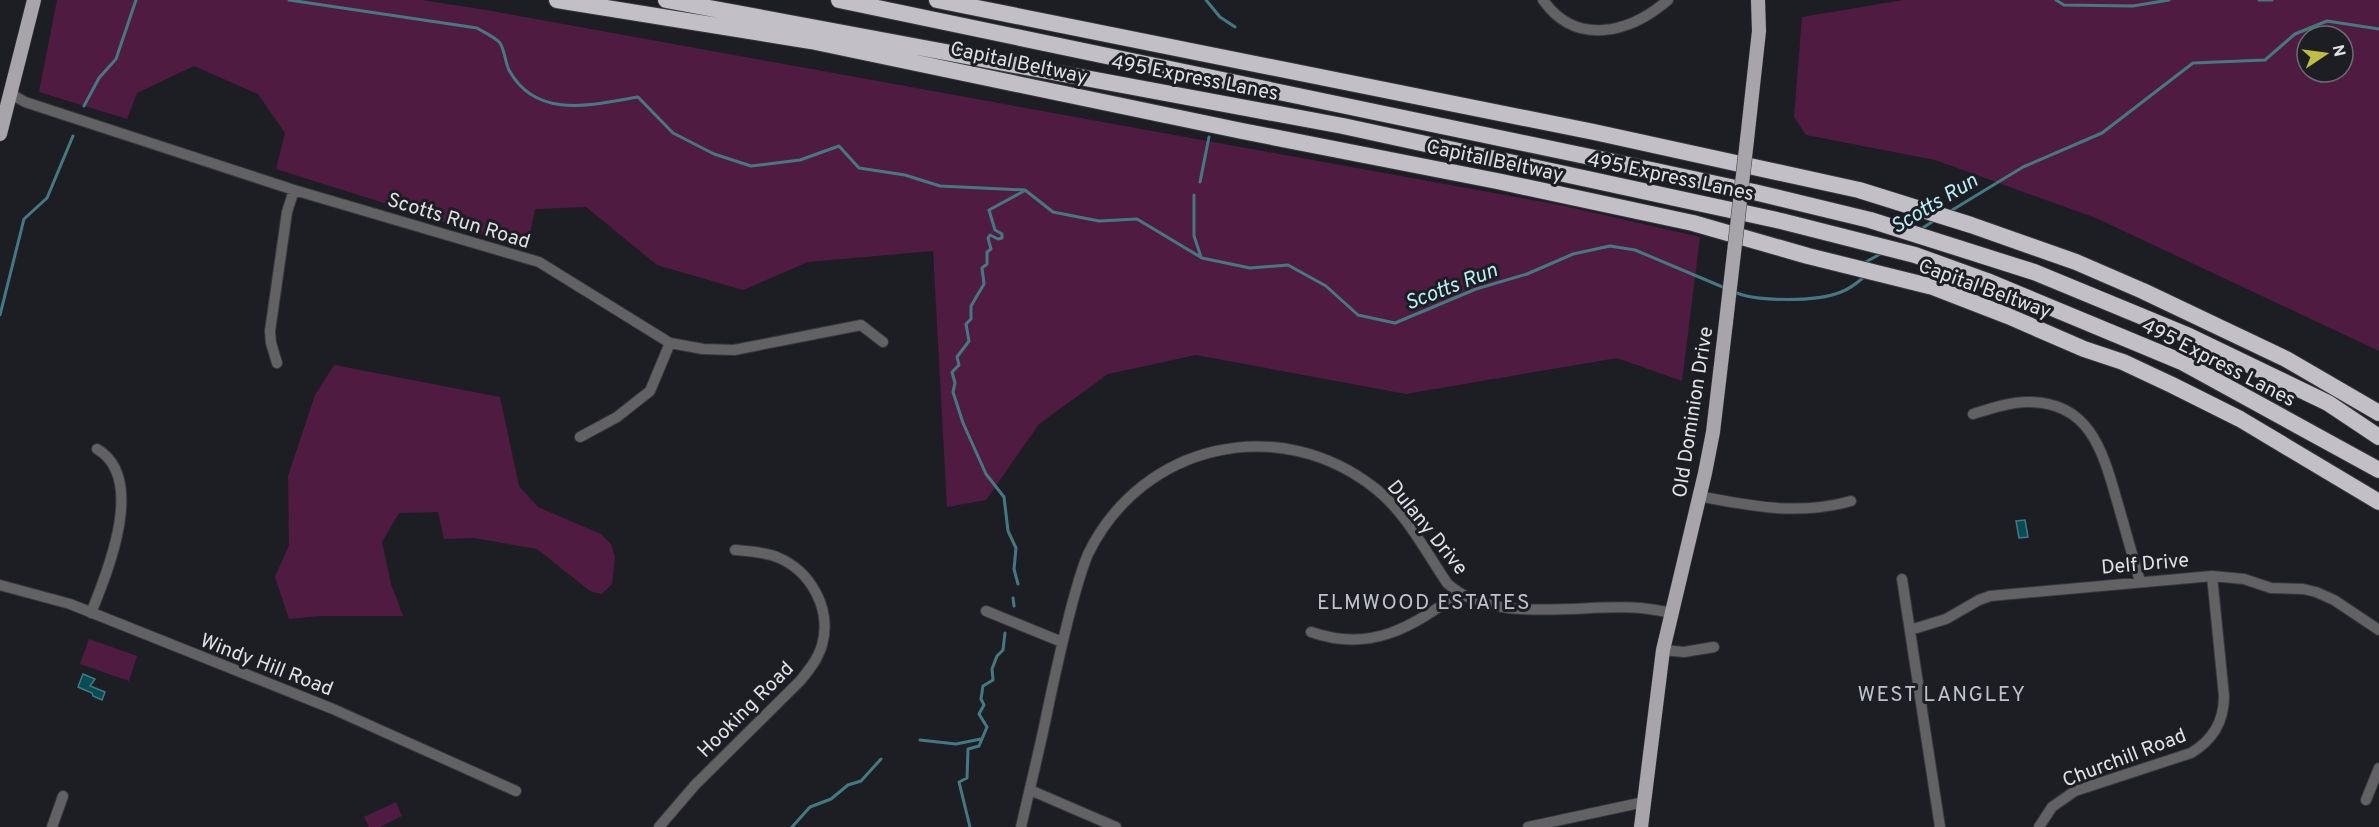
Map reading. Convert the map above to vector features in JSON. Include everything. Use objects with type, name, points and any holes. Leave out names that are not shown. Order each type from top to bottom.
[{"type":"highway","name":"Capital Beltway","points":[[557,0],[810,41],[1242,131],[1497,181],[1693,223],[1943,291],[2084,349],[2123,362],[2240,419],[2379,502]]},
{"type":"highway","name":"495 Express Lanes","points":[[666,0],[1343,126],[1843,236],[1915,255],[1987,280],[2182,362],[2379,470]]},
{"type":"highway","name":"495 Express Lanes","points":[[839,0],[1614,162],[1870,219],[2034,272],[2189,336],[2328,403],[2379,437]]},
{"type":"highway","points":[[937,0],[1594,132],[1859,190],[1901,202],[2076,262],[2143,291],[2286,359],[2379,413]]},
{"type":"main road","points":[[0,135],[34,0]]},
{"type":"main road","name":"Old Dominion Drive","points":[[1641,827],[1663,650],[1713,432],[1759,32],[1758,0]]},
{"type":"street","points":[[1543,0],[1557,17],[1568,24],[1601,30],[1635,21],[1656,10],[1668,0]]},
{"type":"street","name":"Scotts Run Road","points":[[11,94],[25,102],[294,190],[539,262],[670,343],[703,349],[734,350],[861,325],[884,342]]},
{"type":"street","points":[[277,363],[270,331],[287,212],[294,190]]},
{"type":"street","points":[[580,437],[617,417],[650,391],[670,343]]},
{"type":"street","points":[[1973,414],[2011,404],[2041,403],[2067,412],[2089,430],[2104,456],[2140,581]]},
{"type":"street","name":"Dulany Drive","points":[[1021,827],[1062,642],[1083,568],[1101,530],[1126,499],[1158,475],[1206,454],[1231,448],[1258,447],[1301,451],[1324,457],[1342,466],[1376,489],[1389,501],[1447,583],[1459,593],[1485,603],[1517,608],[1640,608],[1673,613]]},
{"type":"street","points":[[91,613],[115,548],[120,502],[120,484],[116,468],[111,460],[97,449]]},
{"type":"street","points":[[1698,496],[1742,504],[1800,510],[1820,509],[1851,501]]},
{"type":"street","name":"Hooking Road","points":[[659,827],[695,785],[800,681],[813,665],[822,645],[824,619],[822,606],[810,583],[799,570],[790,563],[771,555],[735,550]]},
{"type":"street","name":"Delf Drive","points":[[1910,630],[1946,619],[1990,596],[2212,576],[2244,579],[2271,588],[2303,589],[2316,592],[2341,604],[2379,630]]},
{"type":"street","name":"Churchill Road","points":[[2039,827],[2052,807],[2075,791],[2191,753],[2202,746],[2217,729],[2224,708],[2224,696],[2212,576]]},
{"type":"street","points":[[1902,579],[1940,827]]},
{"type":"street","name":"Windy Hill Road","points":[[0,585],[70,604],[335,710],[516,791]]},
{"type":"street","points":[[1311,632],[1337,639],[1352,640],[1390,634],[1424,619],[1459,593]]},
{"type":"street","points":[[986,611],[1062,642]]},
{"type":"street","points":[[1663,650],[1684,652],[1714,647]]},
{"type":"street","points":[[2366,800],[2379,768]]},
{"type":"street","points":[[1030,790],[1116,827]]},
{"type":"street","points":[[52,827],[63,796]]},
{"type":"street","points":[[1528,827],[1644,802]]},
{"type":"shaded area","points":[[57,0],[422,0],[1560,205],[1700,237],[1682,381],[1617,358],[1406,394],[1196,355],[1108,374],[1039,424],[986,500],[947,507],[933,251],[808,262],[743,290],[657,265],[586,207],[535,209],[527,248],[276,169],[285,133],[258,94],[194,66],[137,93],[127,119],[39,92]]},
{"type":"shaded area","points":[[1903,0],[2379,0],[2379,351],[2096,218],[1935,160],[1806,135],[1794,117],[1802,17]]},
{"type":"shaded area","points":[[334,365],[500,397],[519,486],[538,507],[601,534],[611,544],[615,557],[612,584],[602,594],[590,591],[537,549],[474,538],[444,539],[438,512],[399,513],[382,542],[391,584],[403,616],[319,616],[289,619],[275,577],[289,545],[288,476],[315,395]]},
{"type":"shaded area","points":[[89,639],[137,656],[129,681],[80,664]]},
{"type":"shaded area","points":[[396,802],[402,816],[380,827],[369,827],[364,817]]},
{"type":"water","points":[[2025,520],[2028,537],[2019,538],[2016,521]]},
{"type":"water","points":[[83,674],[95,679],[90,686],[105,692],[102,700],[78,687]]},
{"type":"waterway","points":[[84,106],[99,78],[116,59],[136,0]]},
{"type":"waterway","name":"Scotts Run","points":[[289,0],[477,28],[500,43],[509,70],[520,86],[534,96],[550,103],[566,105],[584,105],[638,97],[673,133],[714,154],[751,166],[800,160],[839,146],[859,168],[905,175],[940,186],[1025,190],[1053,212],[1099,221],[1137,219],[1202,258],[1250,268],[1288,265],[1326,286],[1358,315],[1395,323],[1476,289],[1527,274],[1573,254],[1610,246],[1635,250],[1725,288]]},
{"type":"waterway","points":[[1206,0],[1220,17],[1235,27]]},
{"type":"waterway","points":[[2056,0],[2064,5],[2133,6],[2169,0]]},
{"type":"waterway","points":[[2259,0],[2272,0]]},
{"type":"waterway","name":"Scotts Run","points":[[1949,212],[2023,167],[2102,133],[2193,63],[2265,60],[2295,34],[2327,21],[2379,29]]},
{"type":"waterway","points":[[0,315],[24,219],[47,198],[73,136]]},
{"type":"waterway","points":[[1200,182],[1209,137]]},
{"type":"waterway","points":[[1018,584],[1014,569],[1016,548],[1008,531],[1004,497],[986,474],[963,423],[953,392],[955,383],[952,372],[959,365],[957,357],[969,341],[966,324],[971,319],[971,306],[984,284],[982,268],[987,264],[987,252],[991,249],[988,238],[990,235],[998,239],[1002,238],[1002,234],[995,230],[989,210],[1024,191]]},
{"type":"waterway","points":[[1194,195],[1194,236],[1201,257]]},
{"type":"waterway","name":"Scotts Run","points":[[1921,229],[1935,220]]},
{"type":"waterway","name":"Scotts Run","points":[[1864,263],[1882,253]]},
{"type":"waterway","name":"Scotts Run","points":[[1734,292],[1757,298],[1787,300],[1817,298],[1844,291],[1864,277]]},
{"type":"waterway","points":[[1013,598],[1014,606]]},
{"type":"waterway","points":[[970,827],[959,782],[967,778],[968,749],[979,746],[987,727],[979,714],[984,705],[981,699],[983,686],[993,680],[992,669],[997,656],[1003,650],[1005,633]]},
{"type":"waterway","points":[[920,740],[956,744],[981,739]]},
{"type":"waterway","points":[[792,827],[810,807],[831,799],[848,785],[861,781],[881,759]]},
{"type":"district","name":"ELMWOOD ESTATES","points":[[1424,602]]},
{"type":"district","name":"WEST LANGLEY","points":[[1942,694]]}]
